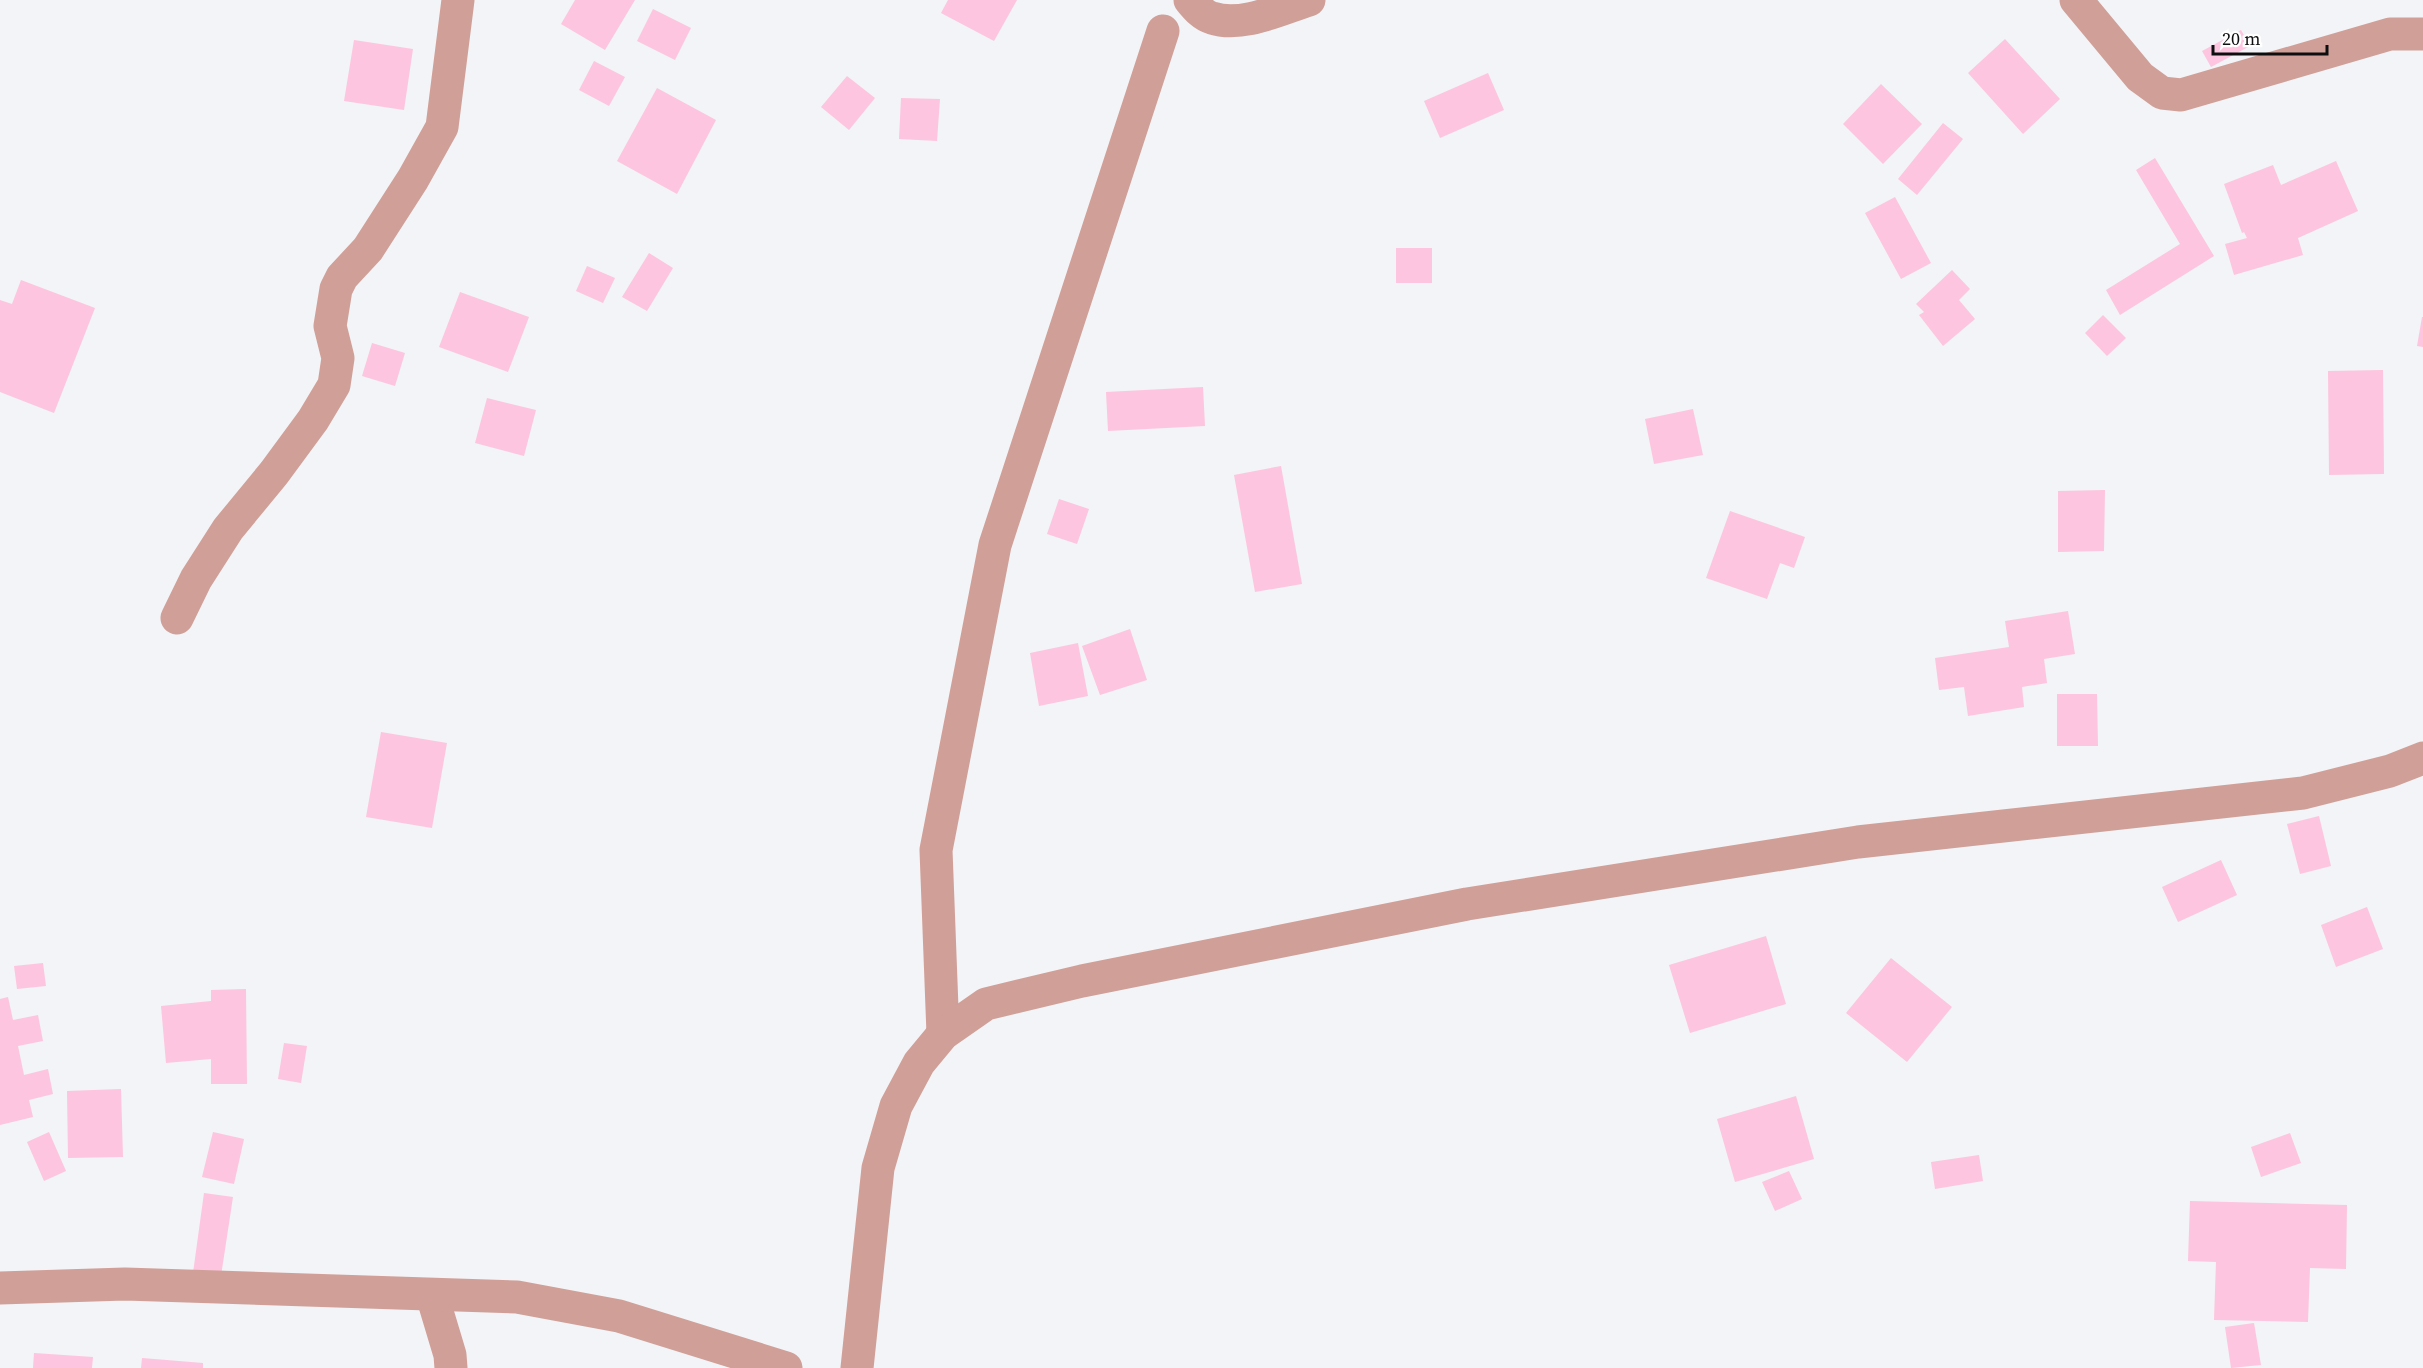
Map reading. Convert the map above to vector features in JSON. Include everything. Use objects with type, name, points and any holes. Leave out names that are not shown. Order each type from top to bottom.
[{"type":"street","points":[[177,618],[196,579],[228,529],[274,473],[313,420],[334,385],[338,358],[330,326],[336,290],[342,277],[368,249],[413,179],[442,127],[458,0]]},
{"type":"street","points":[[1190,0],[1198,10],[1210,18],[1229,21],[1253,17],[1309,0]]},
{"type":"street","points":[[2076,0],[2140,77],[2162,93],[2181,95],[2390,34],[2423,34]]},
{"type":"street","points":[[943,1034],[936,850],[994,545],[1163,31]]},
{"type":"street","points":[[858,1368],[878,1168],[896,1106],[919,1063],[943,1034],[986,1004],[1082,981],[1467,904],[1858,842],[2303,793],[2390,771],[2423,758]]},
{"type":"street","points":[[0,1288],[125,1284],[517,1297],[619,1316],[786,1368]]},
{"type":"street","points":[[432,1295],[450,1354],[451,1368]]},
{"type":"building","points":[[575,0],[635,0],[605,50],[561,24]]},
{"type":"building","points":[[948,0],[1017,0],[994,41],[941,13]]},
{"type":"building","points":[[653,9],[691,28],[675,60],[637,41]]},
{"type":"building","points":[[2241,30],[2250,46],[2211,67],[2202,51]]},
{"type":"building","points":[[2005,39],[2060,99],[2023,134],[1968,73]]},
{"type":"building","points":[[354,40],[413,49],[404,110],[344,101]]},
{"type":"building","points":[[594,61],[625,77],[609,106],[579,90]]},
{"type":"building","points":[[1488,73],[1504,110],[1440,138],[1424,101]]},
{"type":"building","points":[[847,76],[875,98],[849,130],[821,107]]},
{"type":"building","points":[[1881,84],[1922,124],[1883,164],[1843,124]]},
{"type":"building","points":[[657,88],[716,120],[677,194],[617,161]]},
{"type":"building","points":[[901,98],[940,99],[937,141],[899,139]]},
{"type":"building","points":[[1943,123],[1963,139],[1917,195],[1898,179]]},
{"type":"building","points":[[2155,158],[2214,256],[2120,315],[2106,290],[2180,244],[2136,170]]},
{"type":"building","points":[[2336,161],[2358,211],[2298,238],[2303,255],[2234,275],[2225,244],[2247,238],[2244,232],[2242,233],[2224,184],[2273,165],[2281,185]]},
{"type":"building","points":[[1895,197],[1931,263],[1901,279],[1865,213]]},
{"type":"building","points":[[1396,248],[1432,248],[1432,283],[1396,283]]},
{"type":"building","points":[[649,253],[673,268],[647,311],[622,297]]},
{"type":"building","points":[[587,266],[615,278],[603,303],[576,291]]},
{"type":"building","points":[[1952,270],[1970,289],[1959,300],[1975,319],[1943,346],[1919,315],[1924,312],[1916,304]]},
{"type":"building","points":[[21,280],[95,308],[54,413],[0,392],[0,300],[12,304]]},
{"type":"building","points":[[460,292],[529,317],[508,372],[439,347]]},
{"type":"building","points":[[2103,315],[2126,338],[2107,356],[2085,333]]},
{"type":"building","points":[[2423,317],[2423,347],[2417,346]]},
{"type":"building","points":[[372,343],[405,353],[395,386],[362,376]]},
{"type":"building","points":[[2383,370],[2384,474],[2329,475],[2328,371]]},
{"type":"building","points":[[1203,387],[1205,426],[1108,431],[1106,392]]},
{"type":"building","points":[[487,398],[536,410],[524,456],[475,443]]},
{"type":"building","points":[[1693,409],[1703,455],[1654,464],[1645,419]]},
{"type":"building","points":[[1281,466],[1302,584],[1255,592],[1234,475]]},
{"type":"building","points":[[2105,490],[2104,551],[2058,552],[2058,491]]},
{"type":"building","points":[[1059,499],[1089,509],[1077,544],[1047,534]]},
{"type":"building","points":[[1730,511],[1805,537],[1794,568],[1780,563],[1767,599],[1706,578]]},
{"type":"building","points":[[2068,611],[2075,654],[2044,659],[2047,683],[2022,687],[2024,707],[1968,716],[1964,687],[1939,690],[1935,658],[2009,647],[2005,621]]},
{"type":"building","points":[[1130,629],[1147,680],[1100,695],[1082,646]]},
{"type":"building","points":[[1078,643],[1088,696],[1039,706],[1030,653]]},
{"type":"building","points":[[2057,694],[2097,694],[2098,746],[2057,746]]},
{"type":"building","points":[[381,732],[447,743],[432,828],[366,817]]},
{"type":"building","points":[[2319,816],[2331,866],[2300,874],[2287,824]]},
{"type":"building","points":[[2221,860],[2237,895],[2178,922],[2162,887]]},
{"type":"building","points":[[2367,907],[2383,949],[2336,967],[2321,925]]},
{"type":"building","points":[[1766,936],[1786,1004],[1690,1033],[1669,965]]},
{"type":"building","points":[[1891,958],[1952,1007],[1907,1062],[1846,1013]]},
{"type":"building","points":[[43,963],[46,986],[17,989],[14,966]]},
{"type":"building","points":[[246,989],[247,1084],[211,1084],[211,1059],[166,1063],[161,1006],[211,1001],[211,990]]},
{"type":"building","points":[[8,997],[13,1020],[38,1015],[43,1041],[18,1046],[24,1075],[48,1069],[53,1094],[29,1100],[33,1117],[0,1125],[0,999]]},
{"type":"building","points":[[284,1043],[307,1046],[301,1083],[278,1079]]},
{"type":"building","points":[[121,1089],[123,1157],[68,1158],[67,1091]]},
{"type":"building","points":[[1796,1096],[1814,1159],[1735,1182],[1717,1119]]},
{"type":"building","points":[[49,1132],[66,1171],[44,1181],[27,1142]]},
{"type":"building","points":[[213,1132],[244,1139],[234,1184],[202,1177]]},
{"type":"building","points":[[2290,1133],[2301,1163],[2261,1177],[2251,1147]]},
{"type":"building","points":[[1979,1155],[1983,1181],[1935,1189],[1931,1162]]},
{"type":"building","points":[[1789,1171],[1802,1199],[1775,1211],[1762,1182]]},
{"type":"building","points":[[204,1193],[233,1197],[221,1276],[193,1273]]},
{"type":"building","points":[[2190,1201],[2347,1205],[2346,1269],[2310,1268],[2308,1322],[2214,1320],[2216,1262],[2188,1261]]},
{"type":"building","points":[[2254,1323],[2261,1365],[2231,1368],[2225,1327]]},
{"type":"building","points":[[34,1353],[93,1357],[92,1368],[33,1368]]},
{"type":"building","points":[[142,1358],[203,1363],[203,1368],[141,1368]]}]
